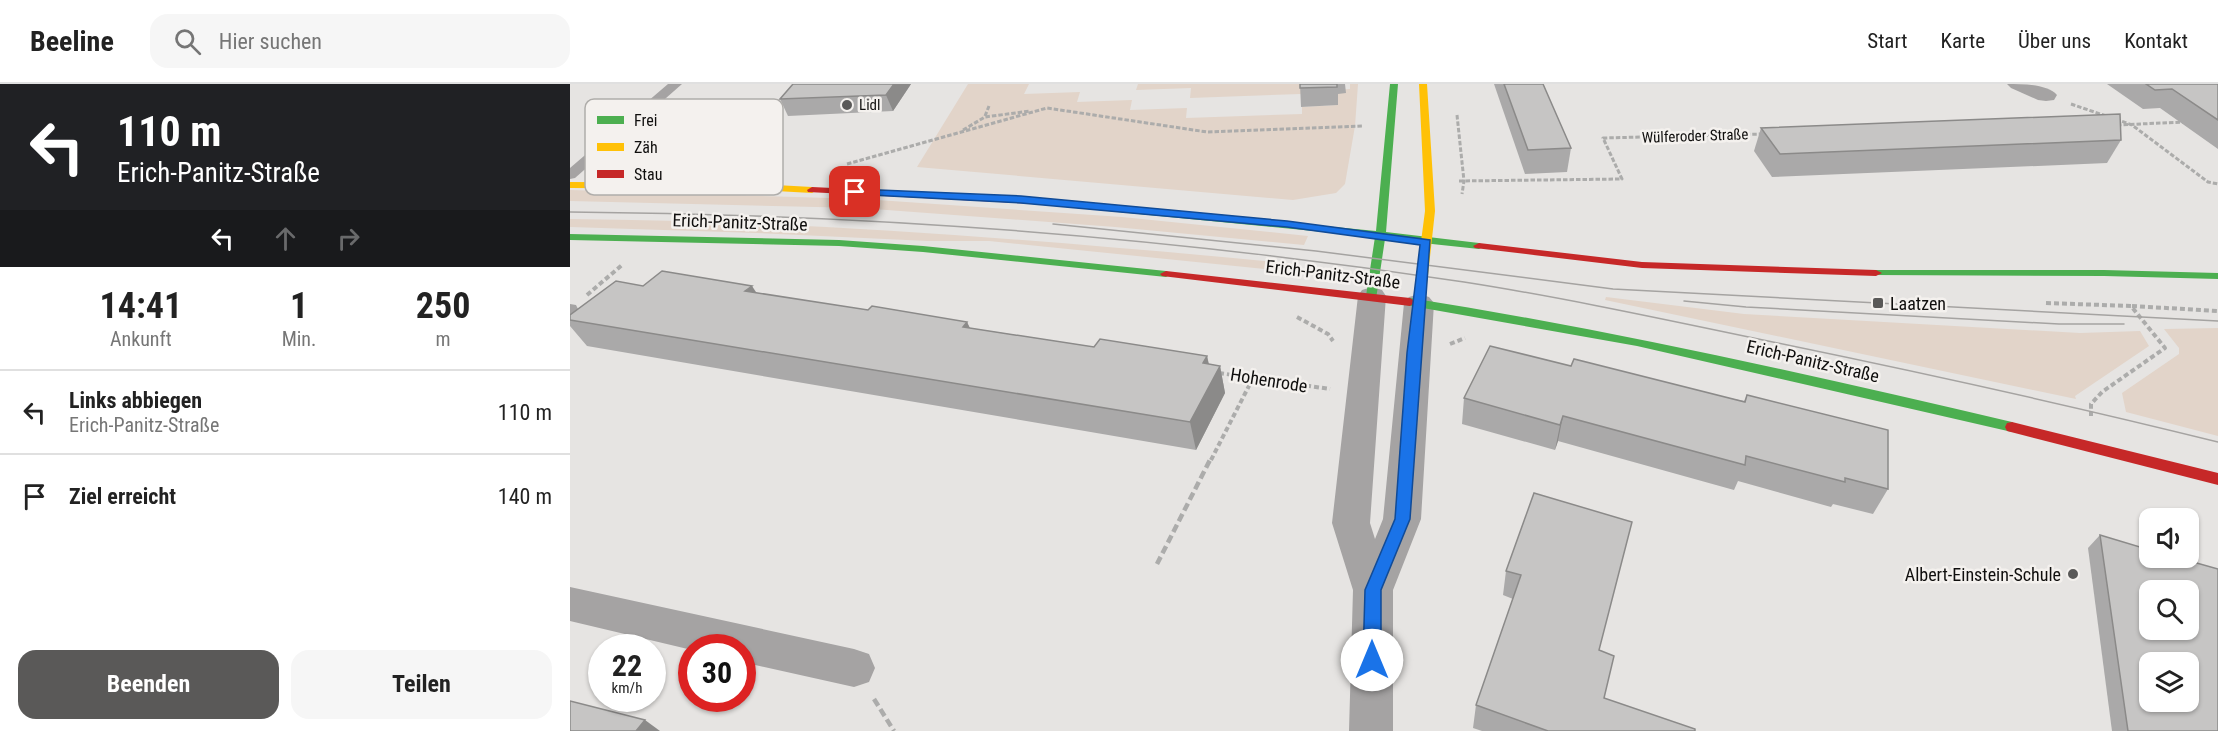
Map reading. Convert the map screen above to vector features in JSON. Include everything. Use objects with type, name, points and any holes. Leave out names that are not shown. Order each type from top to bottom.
[{"type":"main road","points":[[1372,296],[1392,127],[1394,84]]},
{"type":"main road","points":[[1419,303],[1430,211],[1423,84]]},
{"type":"main road","name":"Erich-Panitz-Straße","points":[[570,184],[585,184]]},
{"type":"main road","name":"Erich-Panitz-Straße","points":[[783,188],[1021,200],[1287,224],[1426,242],[1642,265],[1921,275],[2104,273],[2218,276]]},
{"type":"main road","name":"Erich-Panitz-Straße","points":[[570,237],[655,237],[839,243],[923,249],[1372,296],[1493,314],[1738,362],[2097,447],[2218,479]]},
{"type":"street","points":[[2018,84],[2046,95]]},
{"type":"street","points":[[1371,731],[1373,590],[1351,523],[1372,296]]},
{"type":"street","points":[[1373,590],[1402,519],[1419,303]]},
{"type":"street","points":[[570,604],[855,668]]},
{"type":"lane","points":[[658,99],[675,84]]},
{"type":"lane","points":[[570,175],[585,162]]},
{"type":"path","points":[[2046,95],[2132,125],[2208,182],[2218,184]]},
{"type":"path","points":[[985,117],[989,106]]},
{"type":"path","points":[[839,166],[1047,108]]},
{"type":"path","points":[[958,133],[985,117],[1047,108],[1207,132],[1355,126],[1392,127]]},
{"type":"path","points":[[2108,125],[2187,122]]},
{"type":"path","name":"Wülferoder Straße","points":[[1429,182],[1622,179],[1603,138],[1763,134]]},
{"type":"path","points":[[570,310],[655,237]]},
{"type":"path","points":[[2046,303],[2218,311]]},
{"type":"path","points":[[2097,447],[2091,426],[2091,404],[2102,392],[2165,348],[2131,306]]},
{"type":"path","name":"Hohenrode","points":[[1218,372],[1363,394]]},
{"type":"path","points":[[1156,564],[1253,378]]},
{"type":"shaded area","points":[[968,84],[1029,84],[1024,94],[1080,92],[1077,102],[1132,100],[1130,110],[1187,108],[1186,118],[1302,114],[1302,107],[1338,105],[1337,90],[1350,89],[1350,84],[1358,84],[1355,126],[1345,184],[1336,193],[1293,200],[917,167]]},
{"type":"shaded area","points":[[1138,84],[1301,84],[1301,94],[1190,98],[1191,88],[1136,90]]},
{"type":"shaded area","points":[[570,190],[585,190],[585,195],[733,195],[863,199],[1122,217],[1308,236],[1304,245],[1115,227],[860,208],[570,201]]},
{"type":"shaded area","points":[[570,219],[844,228],[1297,264],[1295,272],[989,241],[928,241],[570,227]]},
{"type":"shaded area","points":[[1606,297],[1744,314],[2080,333],[2140,331],[2149,346],[2075,396],[2076,399],[1605,300]]},
{"type":"shaded area","points":[[2218,328],[2218,436],[2126,412],[2122,393],[2179,354],[2179,348],[2164,329]]},
{"type":"building","points":[[793,84],[894,84],[886,95],[780,99]]},
{"type":"building","points":[[1300,84],[1337,84],[1337,87],[1300,88]]},
{"type":"building","points":[[1504,84],[1543,84],[1571,148],[1528,150]]},
{"type":"building","points":[[2146,84],[2218,84],[2218,120],[2172,89],[2155,90]]},
{"type":"building","points":[[2120,114],[2121,140],[1780,154],[1761,128]]},
{"type":"building","points":[[662,271],[752,286],[745,291],[868,310],[872,306],[967,322],[963,327],[1094,347],[1100,339],[1207,356],[1203,363],[1220,366],[1190,422],[570,320],[570,315],[616,281],[643,286]]},
{"type":"building","points":[[1490,346],[1571,366],[1574,359],[1745,402],[1747,395],[1888,430],[1888,489],[1845,478],[1845,482],[1746,456],[1745,465],[1563,416],[1560,425],[1464,398]]},
{"type":"building","points":[[1534,493],[1632,522],[1599,650],[1614,656],[1604,698],[1695,729],[1695,731],[1548,731],[1476,705],[1521,575],[1506,571]]},
{"type":"building","points":[[2100,535],[2139,547],[2139,568],[2199,568],[2199,564],[2218,569],[2218,731],[2128,731]]},
{"type":"building","points":[[570,701],[588,706],[588,712],[613,712],[645,720],[636,731],[570,731]]},
{"type":"tram line","points":[[570,212],[794,217],[906,223],[1130,241],[1353,266],[1502,288],[1654,317],[1994,389],[2218,442]]},
{"type":"tram line","points":[[1053,224],[1316,251],[1613,289],[2218,321]]},
{"type":"tram line","points":[[1684,301],[1746,307],[2059,324],[2124,324]]},
{"type":"traffic: fast","points":[[1372,296],[1384,209],[1394,84]]},
{"type":"traffic: fast","points":[[1036,201],[1287,224],[1479,246]]},
{"type":"traffic: fast","points":[[570,237],[839,243],[923,249],[1166,274]]},
{"type":"traffic: fast","points":[[1876,273],[2104,273],[2218,276]]},
{"type":"traffic: fast","points":[[1410,302],[1637,342],[2012,427]]},
{"type":"traffic: slow","points":[[1419,303],[1430,211],[1423,84]]},
{"type":"traffic: slow","points":[[570,185],[585,185]]},
{"type":"traffic: slow","points":[[783,188],[812,190]]},
{"type":"traffic: jam","points":[[812,190],[1036,201]]},
{"type":"traffic: jam","points":[[1479,246],[1642,265],[1876,273]]},
{"type":"traffic: jam","points":[[1166,274],[1410,302]]},
{"type":"traffic: jam","points":[[2012,427],[2218,479]]},
{"type":"place","name":"Lidl","points":[[847,105]]},
{"type":"place","name":"Laatzen","points":[[1878,303]]},
{"type":"place","name":"Albert-Einstein-Schule","points":[[2073,574]]},
{"type":"route","points":[[855,192],[1021,200],[1287,224],[1426,242],[1414,353],[1402,519],[1373,590],[1372,660]]}]
